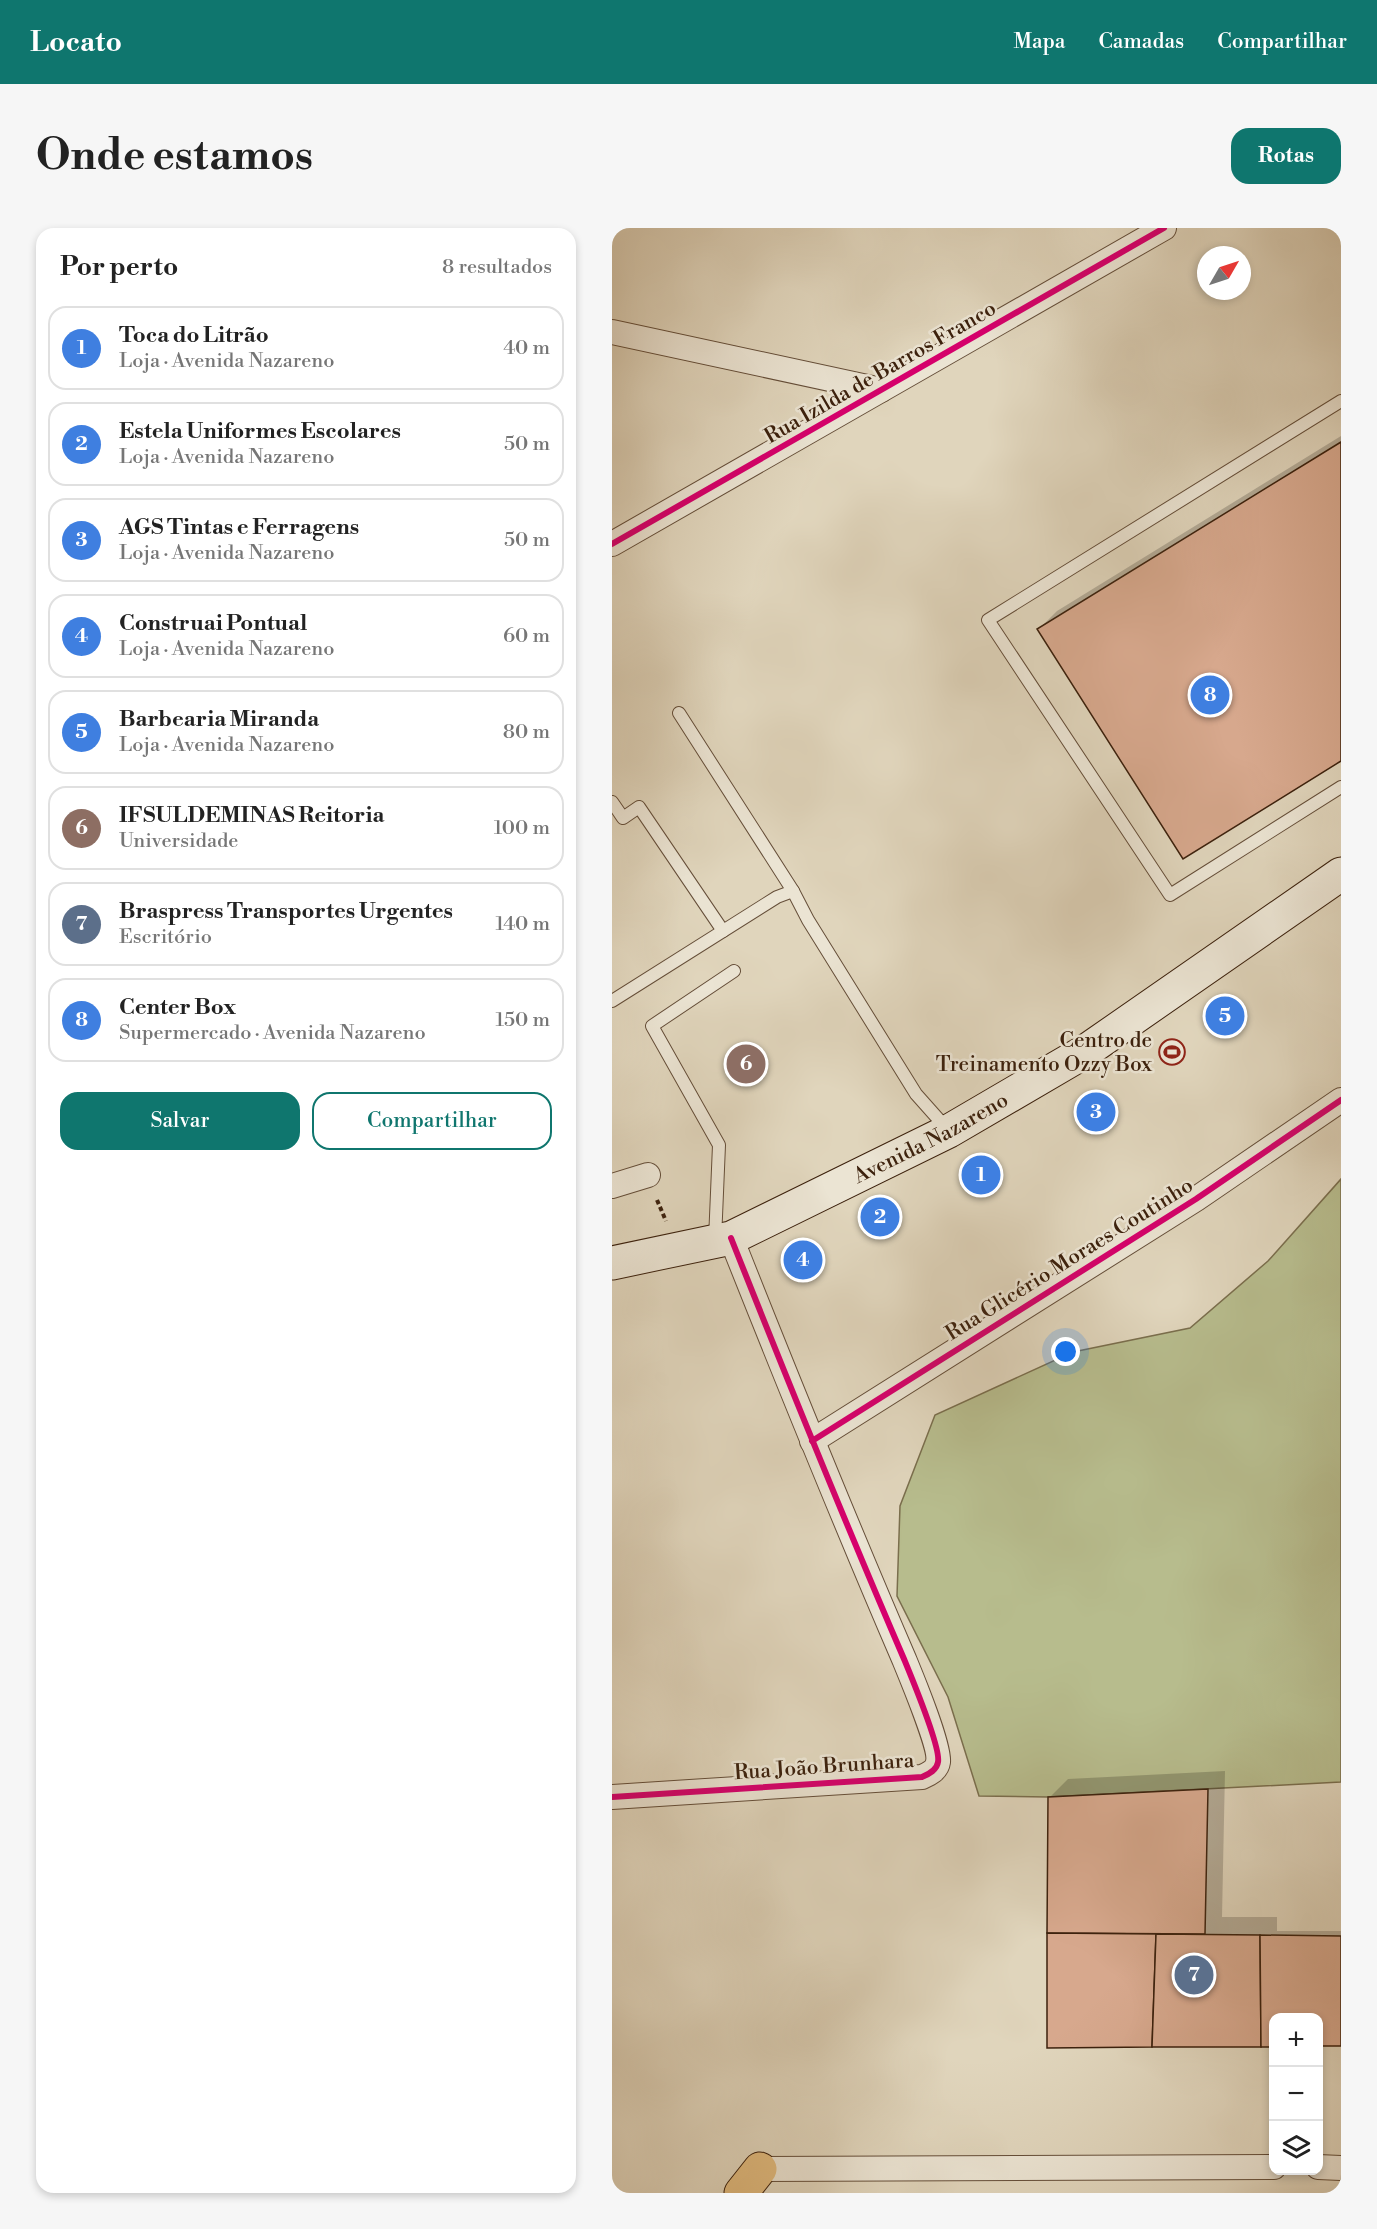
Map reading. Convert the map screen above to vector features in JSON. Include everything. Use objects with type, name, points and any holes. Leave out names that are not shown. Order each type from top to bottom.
[{"type":"main road","name":"Avenida Nazareno","points":[[612,1263],[723,1240],[949,1131],[1086,1051],[1341,874]]},
{"type":"street","name":"Rua Izilda de Barros Franco","points":[[612,544],[1164,228]]},
{"type":"street","points":[[612,332],[881,390]]},
{"type":"street","name":"Rua Glicério Moraes Coutinho","points":[[812,1441],[1196,1199],[1341,1100]]},
{"type":"street","points":[[612,1186],[648,1175]]},
{"type":"street","points":[[723,1240],[812,1441]]},
{"type":"street","name":"Rua João Brunhara","points":[[612,1797],[922,1777],[934,1771],[938,1762],[937,1749],[914,1683],[812,1441]]},
{"type":"street","points":[[750,2181],[1269,2167]]},
{"type":"street","points":[[1323,2167],[1341,2168]]},
{"type":"lane","points":[[1341,401],[988,620],[1170,895],[1341,787]]},
{"type":"lane","points":[[679,713],[793,891],[808,920],[915,1094],[949,1131]]},
{"type":"lane","points":[[612,802],[623,818],[639,807],[723,931]]},
{"type":"lane","points":[[612,1001],[777,897],[793,891]]},
{"type":"lane","points":[[723,1240],[719,1145],[651,1026],[734,971]]},
{"type":"path","points":[[648,1175],[677,1249]]},
{"type":"green space","points":[[1341,1179],[1341,1782],[1048,1797],[979,1796],[948,1697],[897,1596],[900,1506],[935,1415],[1073,1352],[1190,1328],[1268,1261]]},
{"type":"building","points":[[1341,442],[1341,761],[1183,859],[1037,629]]},
{"type":"building","points":[[1208,1789],[1205,1934],[1047,1933],[1048,1797]]},
{"type":"building","points":[[1047,1933],[1156,1934],[1152,2047],[1047,2048]]},
{"type":"building","points":[[1156,1934],[1260,1935],[1261,2047],[1152,2047]]},
{"type":"building","points":[[1260,1935],[1341,1936],[1341,2046],[1323,2046],[1323,2013],[1269,2013],[1269,2047],[1261,2047]]},
{"type":"cycle path","points":[[612,544],[1164,228]]},
{"type":"cycle path","points":[[812,1441],[1196,1199],[1341,1100]]},
{"type":"cycle path","points":[[612,1797],[922,1777],[930,1773],[938,1762],[935,1742],[913,1680],[731,1238]]},
{"type":"place","name":"Center Box","points":[[1210,695]]},
{"type":"place","name":"Barbearia Miranda","points":[[1225,1016]]},
{"type":"place","name":"Centro de Treinamento Ozzy Box","points":[[1172,1052]]},
{"type":"place","name":"IFSULDEMINAS Reitoria","points":[[746,1064]]},
{"type":"place","name":"AGS Tintas e Ferragens","points":[[1096,1112]]},
{"type":"place","name":"Toca do Litrão","points":[[981,1175]]},
{"type":"place","name":"Estela Uniformes Escolares","points":[[880,1217]]},
{"type":"place","name":"Construai Pontual","points":[[803,1260]]},
{"type":"place","name":"Braspress Transportes Urgentes","points":[[1194,1975]]}]
